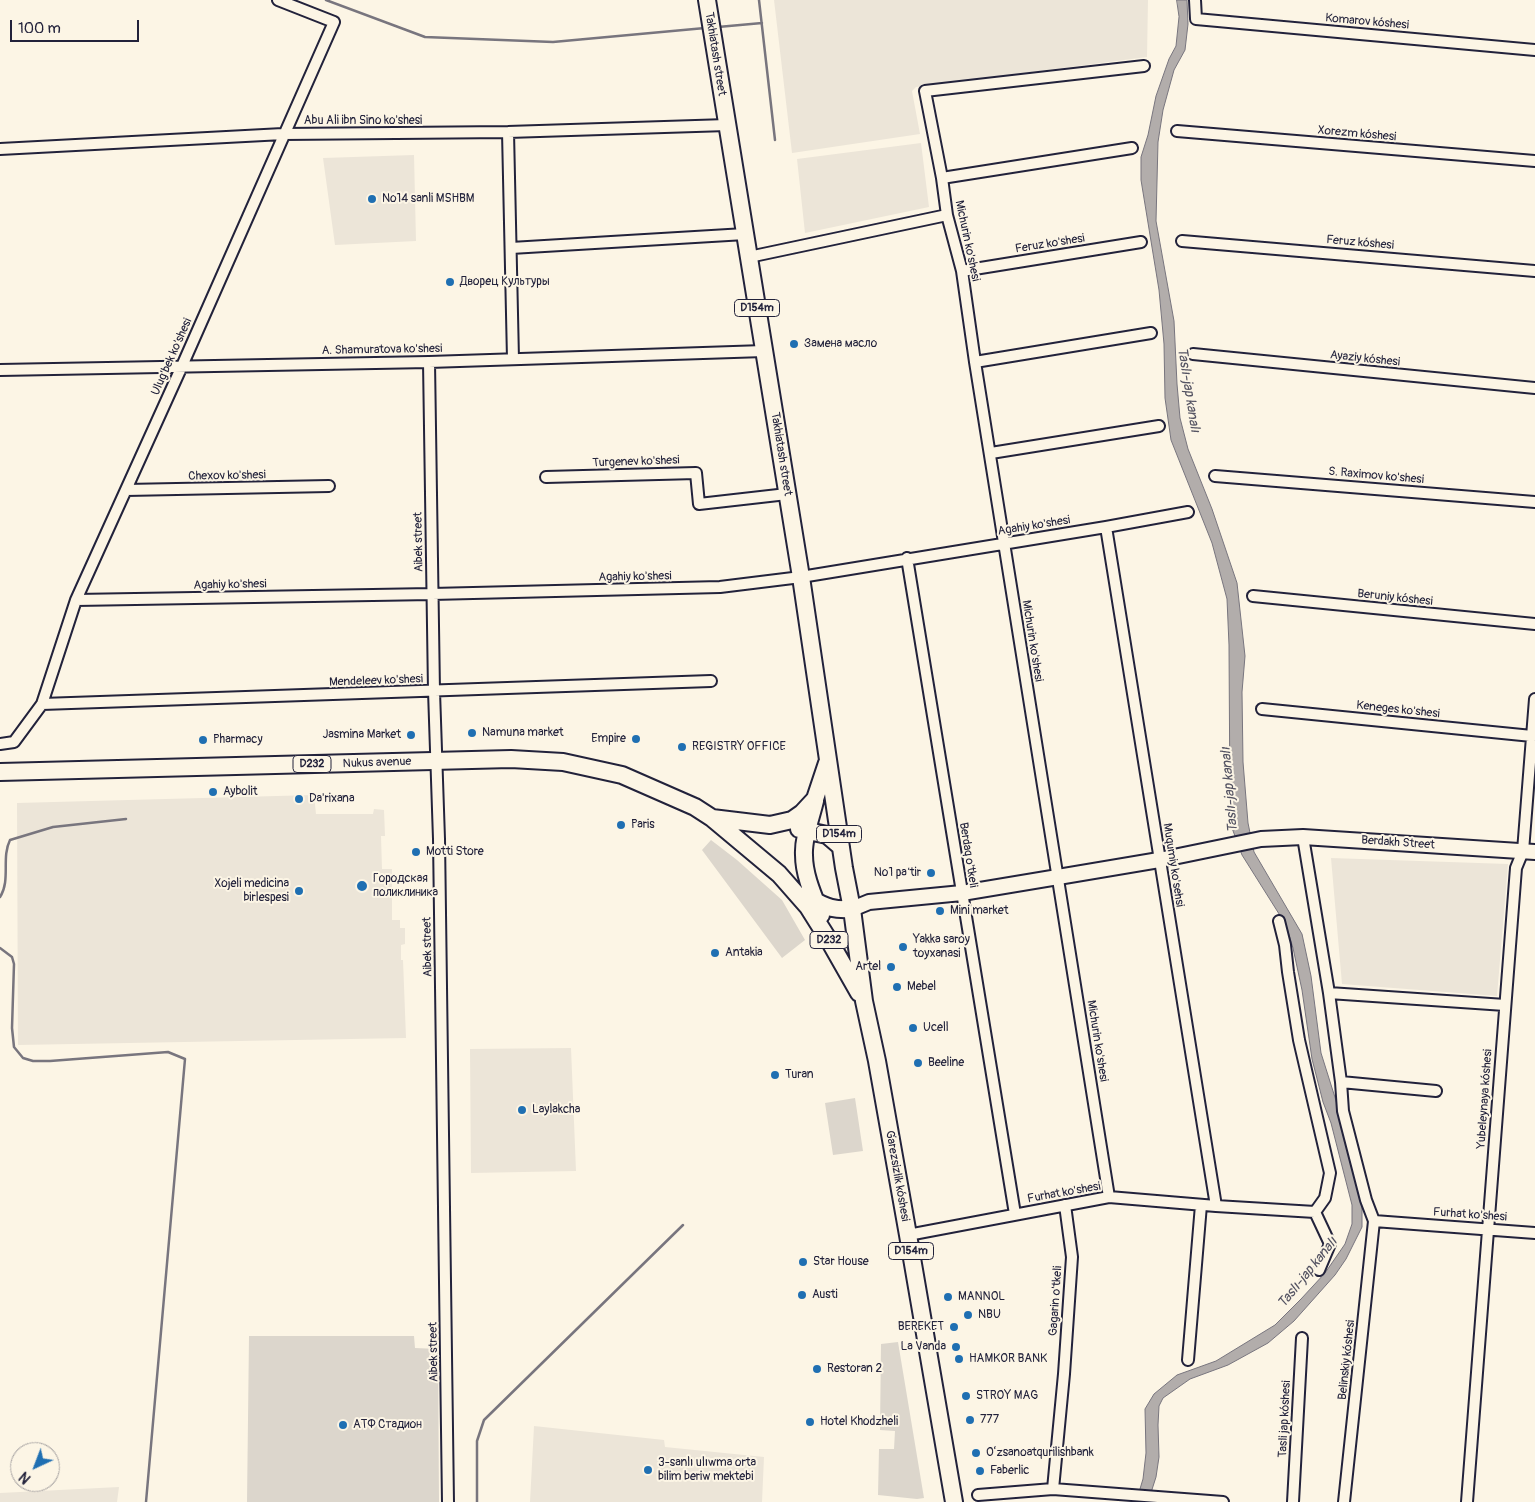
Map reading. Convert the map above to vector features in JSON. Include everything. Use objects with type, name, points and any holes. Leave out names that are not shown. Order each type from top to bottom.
[{"type":"main road","name":"Takhiatash street","points":[[708,7],[801,577],[841,848],[852,908]]},
{"type":"main road","name":"Nukus avenue","points":[[0,772],[436,760],[512,759],[564,762],[622,776],[695,807],[712,818]]},
{"type":"main road","points":[[828,759],[815,799],[804,855],[810,886],[830,942]]},
{"type":"main road","points":[[770,825],[792,820],[802,813],[815,799]]},
{"type":"main road","points":[[712,818],[770,825],[827,835],[841,848]]},
{"type":"main road","name":"D232","points":[[712,818],[779,874],[808,907],[864,1002]]},
{"type":"main road","name":"D232","points":[[787,883],[821,905],[836,910],[852,908]]},
{"type":"main road","name":"Ǵarezsizlik kóshesi","points":[[852,908],[864,1002],[877,1060],[954,1502]]},
{"type":"street","name":"Ulug'bek ko'shesi","points":[[0,744],[14,742],[42,704],[76,600],[334,22],[278,0]]},
{"type":"street","name":"Komarov kóshesi","points":[[1195,0],[1196,19],[1535,50]]},
{"type":"street","name":"Michurin ko'shesi","points":[[1109,1197],[962,271],[947,214],[925,91],[1144,66]]},
{"type":"street","name":"Abu Ali ibn Sino ko'shesi","points":[[0,149],[283,134],[508,132],[727,125]]},
{"type":"street","name":"Xorezm kóshesi","points":[[1177,131],[1535,161]]},
{"type":"street","points":[[508,132],[513,359]]},
{"type":"street","points":[[942,178],[1132,148]]},
{"type":"street","points":[[748,256],[947,214]]},
{"type":"street","points":[[511,248],[745,234]]},
{"type":"street","name":"Feruz kóshesi","points":[[1182,241],[1535,271]]},
{"type":"street","name":"Feruz ko'shesi","points":[[962,271],[1141,242]]},
{"type":"street","points":[[975,362],[1151,333]]},
{"type":"street","name":"A. Shamuratova ko'shesi","points":[[0,370],[429,362],[764,351]]},
{"type":"street","name":"Ayaziy kóshesi","points":[[1192,354],[1535,388]]},
{"type":"street","name":"Aibek street","points":[[429,362],[432,594],[443,1056],[448,1502]]},
{"type":"street","points":[[991,452],[1159,426]]},
{"type":"street","name":"Turgenev ko'shesi","points":[[546,477],[696,472],[699,504],[787,494]]},
{"type":"street","name":"S. Raximov ko'shesi","points":[[1215,476],[1535,502]]},
{"type":"street","name":"Chexov ko'shesi","points":[[126,490],[329,486]]},
{"type":"street","name":"Agahiy ko'shesi","points":[[76,600],[720,587],[801,577],[1188,512]]},
{"type":"street","name":"Muqumiy ko'sehsi","points":[[1106,527],[1216,1206]]},
{"type":"street","name":"Berdaq o'tkeli","points":[[907,558],[1015,1214]]},
{"type":"street","name":"Beruniy kóshesi","points":[[1253,596],[1535,624]]},
{"type":"street","name":"Mendeleev ko'shesi","points":[[42,704],[711,681]]},
{"type":"street","name":"Yubeleynaya kóshesi","points":[[1466,1502],[1516,868],[1529,852],[1532,736],[1535,699]]},
{"type":"street","name":"Keneges ko'shesi","points":[[1262,709],[1532,736]]},
{"type":"street","points":[[1303,837],[1329,993],[1343,1111],[1366,1200],[1374,1222]]},
{"type":"street","name":"Berdakh Street","points":[[852,908],[868,902],[962,893],[1058,878],[1261,839],[1303,837],[1529,852]]},
{"type":"street","points":[[1279,921],[1285,945],[1299,1040],[1330,1173],[1325,1198],[1315,1212],[1330,1244],[1319,1270]]},
{"type":"street","points":[[1329,993],[1505,1005]]},
{"type":"street","points":[[1341,1082],[1436,1091]]},
{"type":"street","name":"Furhat ko'shesi","points":[[908,1235],[1109,1197],[1315,1212]]},
{"type":"street","name":"Gagarin o'tkeli","points":[[1053,1489],[1064,1374],[1072,1257],[1065,1205]]},
{"type":"street","points":[[1188,1360],[1201,1205]]},
{"type":"street","name":"Furhat ko'shesi","points":[[1374,1222],[1535,1232]]},
{"type":"street","name":"Belinskiy kóshesi","points":[[1344,1502],[1374,1222]]},
{"type":"street","name":"Tasli jap kóshesi","points":[[1293,1502],[1302,1338]]},
{"type":"street","points":[[978,1495],[1053,1489],[1222,1502]]},
{"type":"shaded area","points":[[774,0],[1148,0],[1147,57],[916,87],[912,91],[920,134],[792,153]]},
{"type":"shaded area","points":[[921,143],[929,207],[805,233],[797,159]]},
{"type":"shaded area","name":"№14 sanli MSHBM","points":[[414,155],[416,241],[335,245],[323,158]]},
{"type":"shaded area","points":[[314,795],[316,814],[373,814],[374,809],[384,810],[385,836],[381,836],[382,869],[392,869],[392,920],[400,920],[400,928],[405,928],[405,944],[401,945],[401,960],[403,960],[406,1038],[18,1045],[17,803]]},
{"type":"shaded area","points":[[711,840],[737,860],[782,900],[805,940],[782,958],[702,850]]},
{"type":"shaded area","points":[[1331,858],[1508,864],[1497,996],[1342,984]]},
{"type":"shaded area","name":"Laylakcha","points":[[571,1048],[576,1171],[471,1173],[470,1049]]},
{"type":"shaded area","points":[[855,1098],[863,1151],[833,1155],[825,1103]]},
{"type":"shaded area","name":"АТФ Стадион","points":[[249,1336],[414,1336],[415,1348],[438,1349],[439,1502],[247,1502]]},
{"type":"shaded area","points":[[898,1342],[924,1498],[878,1495],[879,1449],[894,1449],[895,1431],[880,1430],[881,1344]]},
{"type":"shaded area","name":"3-sanlı ulıwma orta bilim beriw mektebi","points":[[534,1426],[664,1440],[665,1447],[764,1457],[762,1502],[530,1502]]},
{"type":"shaded area","points":[[119,1487],[117,1502],[0,1502],[0,1493],[60,1492],[60,1490]]},
{"type":"water","name":"Taslı-jap kanalı","points":[[1177,0],[1187,0],[1188,24],[1185,50],[1174,70],[1163,110],[1158,142],[1156,221],[1174,321],[1180,418],[1188,449],[1212,509],[1237,583],[1245,656],[1242,692],[1243,762],[1248,823],[1254,852],[1302,934],[1311,976],[1321,1053],[1338,1107],[1358,1189],[1362,1208],[1362,1227],[1346,1259],[1335,1275],[1294,1321],[1268,1343],[1228,1365],[1190,1379],[1163,1398],[1159,1406],[1159,1457],[1156,1477],[1148,1502],[1136,1502],[1143,1479],[1146,1453],[1145,1409],[1154,1394],[1177,1375],[1216,1361],[1275,1325],[1325,1273],[1345,1244],[1352,1224],[1352,1205],[1312,1059],[1302,990],[1293,948],[1286,925],[1242,855],[1232,828],[1230,813],[1227,599],[1212,543],[1171,440],[1165,398],[1164,344],[1159,290],[1141,180],[1141,157],[1148,135],[1156,96],[1169,59],[1176,46],[1179,17]]},
{"type":"waterway","points":[[326,0],[425,37],[553,42],[705,28]]},
{"type":"waterway","points":[[759,0],[775,140]]},
{"type":"waterway","points":[[718,27],[762,23]]},
{"type":"waterway","points":[[0,897],[5,883],[6,854],[10,840],[53,827],[126,819]]},
{"type":"waterway","points":[[0,948],[12,957],[14,964],[12,1028],[14,1047],[23,1058],[33,1061],[50,1061],[168,1052],[185,1059],[146,1502]]},
{"type":"waterway","points":[[477,1502],[477,1441],[484,1420],[683,1225]]},
{"type":"place","name":"№14 sanli MSHBM","points":[[372,199]]},
{"type":"place","name":"Дворец Культуры","points":[[450,282]]},
{"type":"place","name":"Замена масло","points":[[794,344]]},
{"type":"place","name":"Namuna market","points":[[472,733]]},
{"type":"place","name":"Jasmina Market","points":[[411,735]]},
{"type":"place","name":"Empire","points":[[636,739]]},
{"type":"place","name":"Pharmacy","points":[[203,740]]},
{"type":"place","name":"REGISTRY OFFICE","points":[[682,747]]},
{"type":"place","name":"Aybolit","points":[[213,792]]},
{"type":"place","name":"Da'rixana","points":[[299,799]]},
{"type":"place","name":"Paris","points":[[621,825]]},
{"type":"place","name":"Motti Store","points":[[416,852]]},
{"type":"place","name":"№1 paʼtir","points":[[931,873]]},
{"type":"place","name":"Городская поликлиника","points":[[362,886]]},
{"type":"place","name":"Xojeli medicina birlespesi","points":[[299,891]]},
{"type":"place","name":"Mini market","points":[[940,911]]},
{"type":"place","name":"Yakka saroy toyxanasi","points":[[903,947]]},
{"type":"place","name":"Antakia","points":[[715,953]]},
{"type":"place","name":"Artel","points":[[891,967]]},
{"type":"place","name":"Mebel","points":[[897,987]]},
{"type":"place","name":"Ucell","points":[[913,1028]]},
{"type":"place","name":"Beeline","points":[[918,1063]]},
{"type":"place","name":"Turan","points":[[775,1075]]},
{"type":"place","name":"Laylakcha","points":[[522,1110]]},
{"type":"place","name":"Star House","points":[[803,1262]]},
{"type":"place","name":"Austi","points":[[802,1295]]},
{"type":"place","name":"MANNOL","points":[[948,1297]]},
{"type":"place","name":"NBU","points":[[968,1315]]},
{"type":"place","name":"BEREKET","points":[[954,1327]]},
{"type":"place","name":"La Vanda","points":[[956,1347]]},
{"type":"place","name":"HAMKOR BANK","points":[[959,1359]]},
{"type":"place","name":"Restoran 2","points":[[817,1369]]},
{"type":"place","name":"STROY MAG","points":[[966,1396]]},
{"type":"place","name":"777","points":[[970,1420]]},
{"type":"place","name":"Hotel Khodzheli","points":[[810,1422]]},
{"type":"place","name":"АТФ Стадион","points":[[343,1425]]},
{"type":"place","name":"Oʻzsanoatqurilishbank","points":[[976,1453]]},
{"type":"place","name":"3-sanlı ulıwma orta bilim beriw mektebi","points":[[648,1470]]},
{"type":"place","name":"Faberlic","points":[[980,1471]]}]
